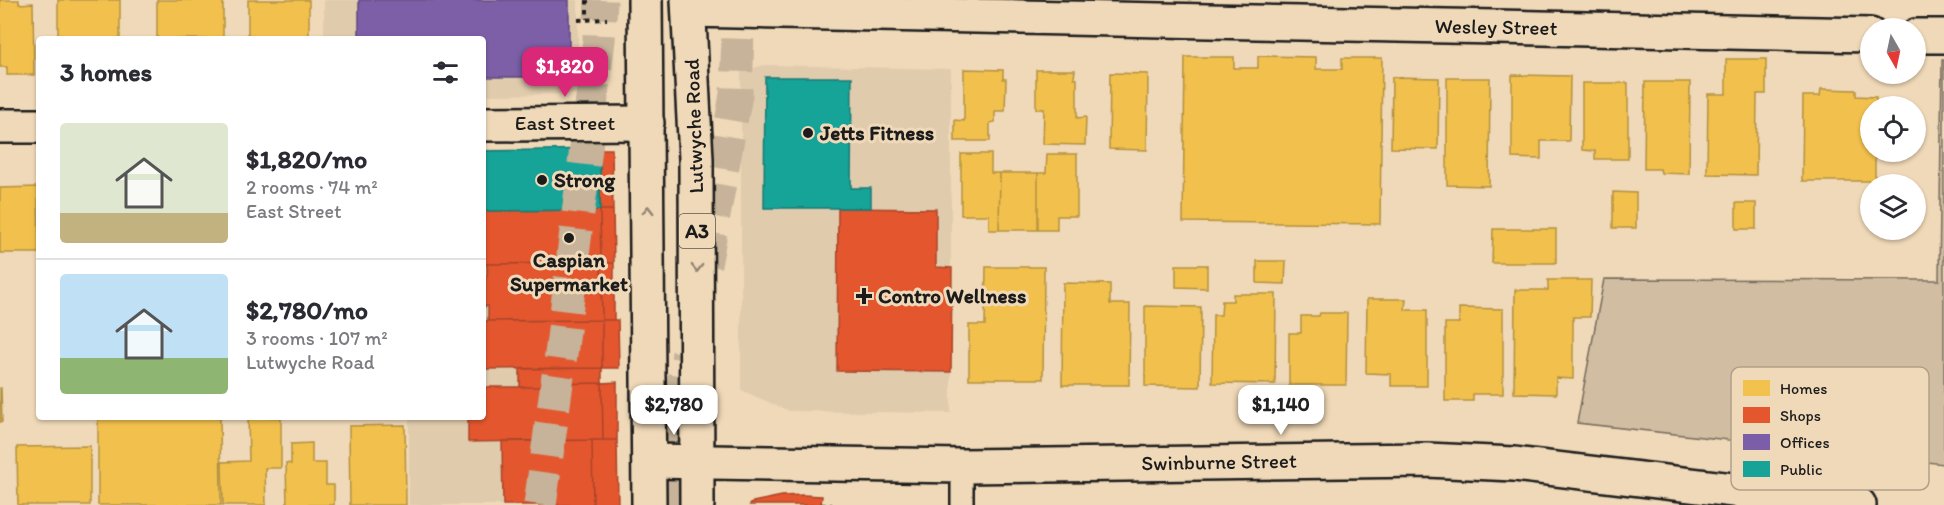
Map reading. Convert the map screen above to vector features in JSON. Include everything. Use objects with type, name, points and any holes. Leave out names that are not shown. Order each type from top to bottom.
[{"type":"main road","name":"A3","points":[[645,0],[649,505]]},
{"type":"main road","name":"Wesley Street","points":[[689,5],[1860,35]]},
{"type":"main road","name":"Lutwyche Road","points":[[689,5],[696,159],[698,505]]},
{"type":"main road","points":[[1926,36],[1944,36]]},
{"type":"main road","name":"East Street","points":[[486,124],[647,123]]},
{"type":"main road","points":[[0,126],[36,126]]},
{"type":"main road","name":"Swinburne Street","points":[[650,461],[962,466],[1427,460],[1514,464],[1731,490]]},
{"type":"main road","name":"Swinburne Street","points":[[1733,490],[1859,505]]},
{"type":"lane","points":[[962,466],[962,505]]},
{"type":"path","points":[[586,0],[587,20]]},
{"type":"path","points":[[578,20],[607,19]]},
{"type":"path","points":[[822,505],[832,505]]},
{"type":"shaded area","points":[[324,0],[578,0],[578,94],[486,95],[486,36],[324,36]]},
{"type":"shaded area","points":[[1942,60],[1944,60],[1944,464],[1929,462],[1929,367],[1731,367],[1731,440],[1577,423],[1604,279],[1939,280]]},
{"type":"shaded area","points":[[765,65],[951,69],[951,413],[789,411],[741,390],[741,71]]},
{"type":"shaded area","points":[[486,149],[600,149],[603,440],[593,505],[409,505],[409,420],[486,420]]},
{"type":"building: Homes","points":[[0,0],[19,0],[19,4],[33,3],[34,75],[7,75],[7,67],[0,67]]},
{"type":"building: Homes","points":[[58,0],[120,0],[120,36],[58,36]]},
{"type":"building: Homes","points":[[157,0],[223,0],[223,36],[157,36]]},
{"type":"building: Homes","points":[[248,0],[309,0],[309,36],[248,36]]},
{"type":"building: Homes","points":[[1258,56],[1316,57],[1316,69],[1342,69],[1342,58],[1382,58],[1380,224],[1183,222],[1185,57],[1234,57],[1234,68],[1258,68]]},
{"type":"building: Homes","points":[[1726,59],[1766,59],[1766,94],[1757,94],[1756,175],[1707,174],[1708,94],[1726,94]]},
{"type":"building: Homes","points":[[964,69],[1003,70],[1003,79],[1006,79],[1005,111],[995,111],[995,122],[990,123],[990,141],[955,141],[955,120],[964,121]]},
{"type":"building: Homes","points":[[1036,70],[1075,70],[1077,118],[1086,117],[1085,145],[1043,144],[1044,109],[1036,109]]},
{"type":"building: Homes","points":[[1110,73],[1148,74],[1147,150],[1109,149]]},
{"type":"building: Homes","points":[[1512,75],[1570,76],[1569,141],[1541,141],[1541,159],[1512,158]]},
{"type":"building: Homes","points":[[1392,77],[1439,78],[1438,149],[1391,148]]},
{"type":"building: Homes","points":[[1447,78],[1490,78],[1489,186],[1447,185]]},
{"type":"building: Homes","points":[[1645,82],[1690,82],[1689,174],[1661,173],[1660,169],[1644,169]]},
{"type":"building: Homes","points":[[1582,83],[1628,83],[1628,159],[1595,159],[1595,151],[1582,150]]},
{"type":"building: Homes","points":[[1821,89],[1856,90],[1856,96],[1860,96],[1860,162],[1875,162],[1875,174],[1860,174],[1860,181],[1802,181],[1803,96],[1820,96]]},
{"type":"building: Homes","points":[[961,154],[991,154],[991,173],[1000,173],[999,230],[989,230],[989,215],[961,215]]},
{"type":"building: Homes","points":[[1047,154],[1077,154],[1077,216],[1057,216],[1057,230],[1038,230],[1038,173],[1046,173]]},
{"type":"building: Homes","points":[[1000,173],[1038,173],[1038,230],[999,230]]},
{"type":"building: Homes","points":[[36,187],[36,253],[0,253],[0,188]]},
{"type":"building: Homes","points":[[1613,192],[1636,193],[1636,228],[1613,228]]},
{"type":"building: Homes","points":[[1736,203],[1756,203],[1756,229],[1736,229]]},
{"type":"building: Homes","points":[[1493,229],[1556,229],[1556,263],[1492,263]]},
{"type":"building: Homes","points":[[1257,261],[1286,261],[1285,284],[1257,283]]},
{"type":"building: Homes","points":[[1176,265],[1207,265],[1207,288],[1176,287]]},
{"type":"building: Homes","points":[[986,267],[1044,267],[1043,379],[969,379],[969,325],[985,325]]},
{"type":"building: Homes","points":[[1548,280],[1591,280],[1590,317],[1573,317],[1573,379],[1556,378],[1556,394],[1514,393],[1515,290],[1548,290]]},
{"type":"building: Homes","points":[[1063,283],[1110,284],[1110,304],[1130,304],[1129,385],[1062,385]]},
{"type":"building: Homes","points":[[1233,294],[1276,294],[1275,384],[1212,383],[1213,315],[1221,315],[1222,301],[1233,301]]},
{"type":"building: Homes","points":[[1367,299],[1406,299],[1405,310],[1427,310],[1427,386],[1391,386],[1391,374],[1366,373]]},
{"type":"building: Homes","points":[[1145,306],[1201,307],[1200,387],[1145,386]]},
{"type":"building: Homes","points":[[1459,308],[1503,309],[1503,394],[1473,394],[1473,401],[1445,401],[1445,323],[1459,323]]},
{"type":"building: Homes","points":[[1320,313],[1347,313],[1346,385],[1289,385],[1289,333],[1301,333],[1301,316],[1319,316]]},
{"type":"building: Homes","points":[[1,388],[2,422],[0,422]]},
{"type":"building: Homes","points":[[98,420],[220,420],[221,505],[98,505]]},
{"type":"building: Homes","points":[[248,420],[281,420],[281,468],[265,468],[266,505],[223,505],[222,462],[249,461]]},
{"type":"building: Homes","points":[[405,425],[406,505],[350,505],[349,426]]},
{"type":"building: Homes","points":[[312,443],[312,463],[326,463],[326,485],[334,485],[334,505],[287,505],[286,463],[291,464],[291,444]]},
{"type":"building: Homes","points":[[90,446],[90,505],[18,505],[17,447]]},
{"type":"building: Shops","points":[[600,149],[612,149],[613,210],[600,210]]},
{"type":"building: Shops","points":[[838,208],[936,209],[936,267],[952,268],[951,372],[837,371]]},
{"type":"building: Shops","points":[[600,210],[613,210],[614,263],[601,263]]},
{"type":"building: Shops","points":[[600,210],[601,263],[486,264],[486,211]]},
{"type":"building: Shops","points":[[601,263],[614,263],[614,320],[602,320]]},
{"type":"building: Shops","points":[[601,263],[602,320],[488,321],[487,264]]},
{"type":"building: Shops","points":[[602,320],[618,320],[619,368],[602,368]]},
{"type":"building: Shops","points":[[602,320],[602,368],[486,369],[486,321]]},
{"type":"building: Shops","points":[[602,368],[602,383],[520,387],[520,369]]},
{"type":"building: Shops","points":[[617,382],[617,440],[603,440],[602,383]]},
{"type":"building: Shops","points":[[602,383],[603,440],[468,442],[468,420],[486,420],[486,387],[549,387],[549,384]]},
{"type":"building: Shops","points":[[592,440],[593,505],[503,505],[502,441]]},
{"type":"building: Shops","points":[[592,440],[617,440],[618,505],[593,505]]},
{"type":"building: Shops","points":[[782,496],[822,496],[821,505],[750,505],[753,502]]},
{"type":"building: Offices","points":[[359,0],[569,0],[569,57],[551,77],[486,77],[486,36],[359,36]]},
{"type":"building: Public","name":"Jetts Fitness","points":[[765,77],[852,77],[851,188],[871,188],[871,208],[764,208]]},
{"type":"building: Public","name":"Strong","points":[[600,149],[600,210],[486,211],[486,151]]},
{"type":"tunnel","points":[[540,505],[562,347],[599,40],[601,0]]},
{"type":"tunnel","points":[[705,265],[736,95],[739,0]]},
{"type":"tunnel","points":[[661,505],[688,354]]},
{"type":"place","name":"Jetts Fitness","points":[[808,133]]},
{"type":"place","name":"Strong","points":[[542,180]]},
{"type":"place","name":"Caspian Supermarket","points":[[569,238]]},
{"type":"place","name":"Contro Wellness","points":[[864,296]]}]
